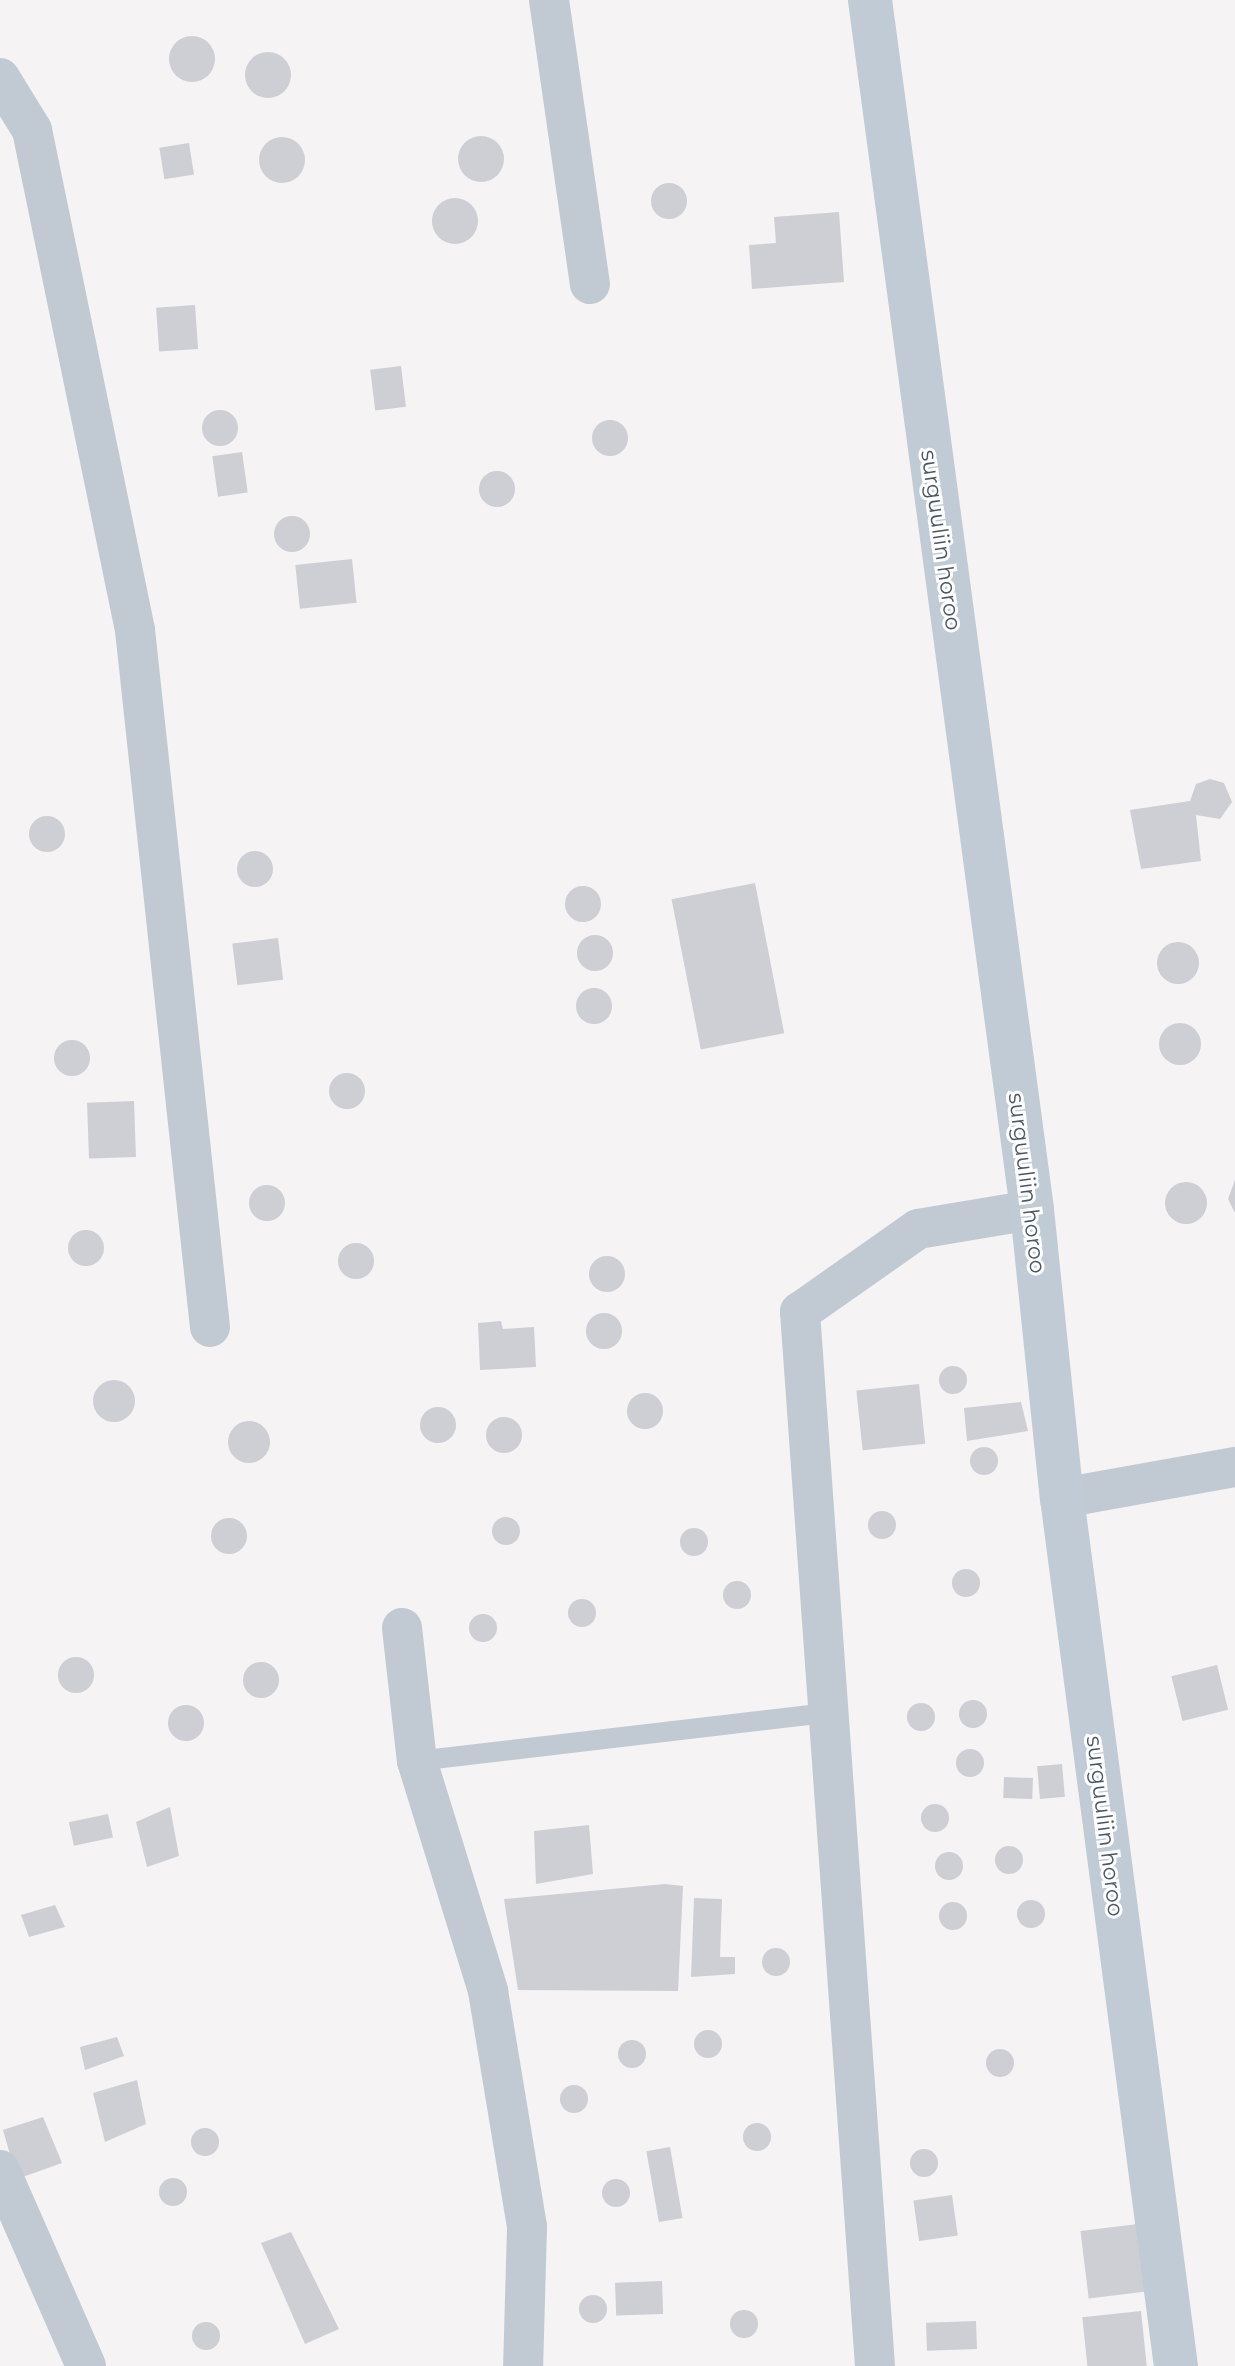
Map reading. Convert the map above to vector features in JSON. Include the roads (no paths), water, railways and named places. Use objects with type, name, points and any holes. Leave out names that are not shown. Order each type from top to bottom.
[{"type":"street","points":[[549,0],[590,284]]},
{"type":"street","name":"surguuliin horoo","points":[[870,0],[1032,1210],[1062,1498],[1176,2366]]},
{"type":"street","points":[[0,78],[32,130],[135,630],[210,1327]]},
{"type":"street","points":[[875,2366],[800,1312],[918,1229],[1032,1210]]},
{"type":"street","points":[[1062,1498],[1235,1467]]},
{"type":"street","points":[[402,1628],[417,1761],[488,1991],[527,2227],[523,2366]]},
{"type":"street","points":[[0,2170],[86,2366]]},
{"type":"lane","points":[[417,1761],[827,1713]]}]
